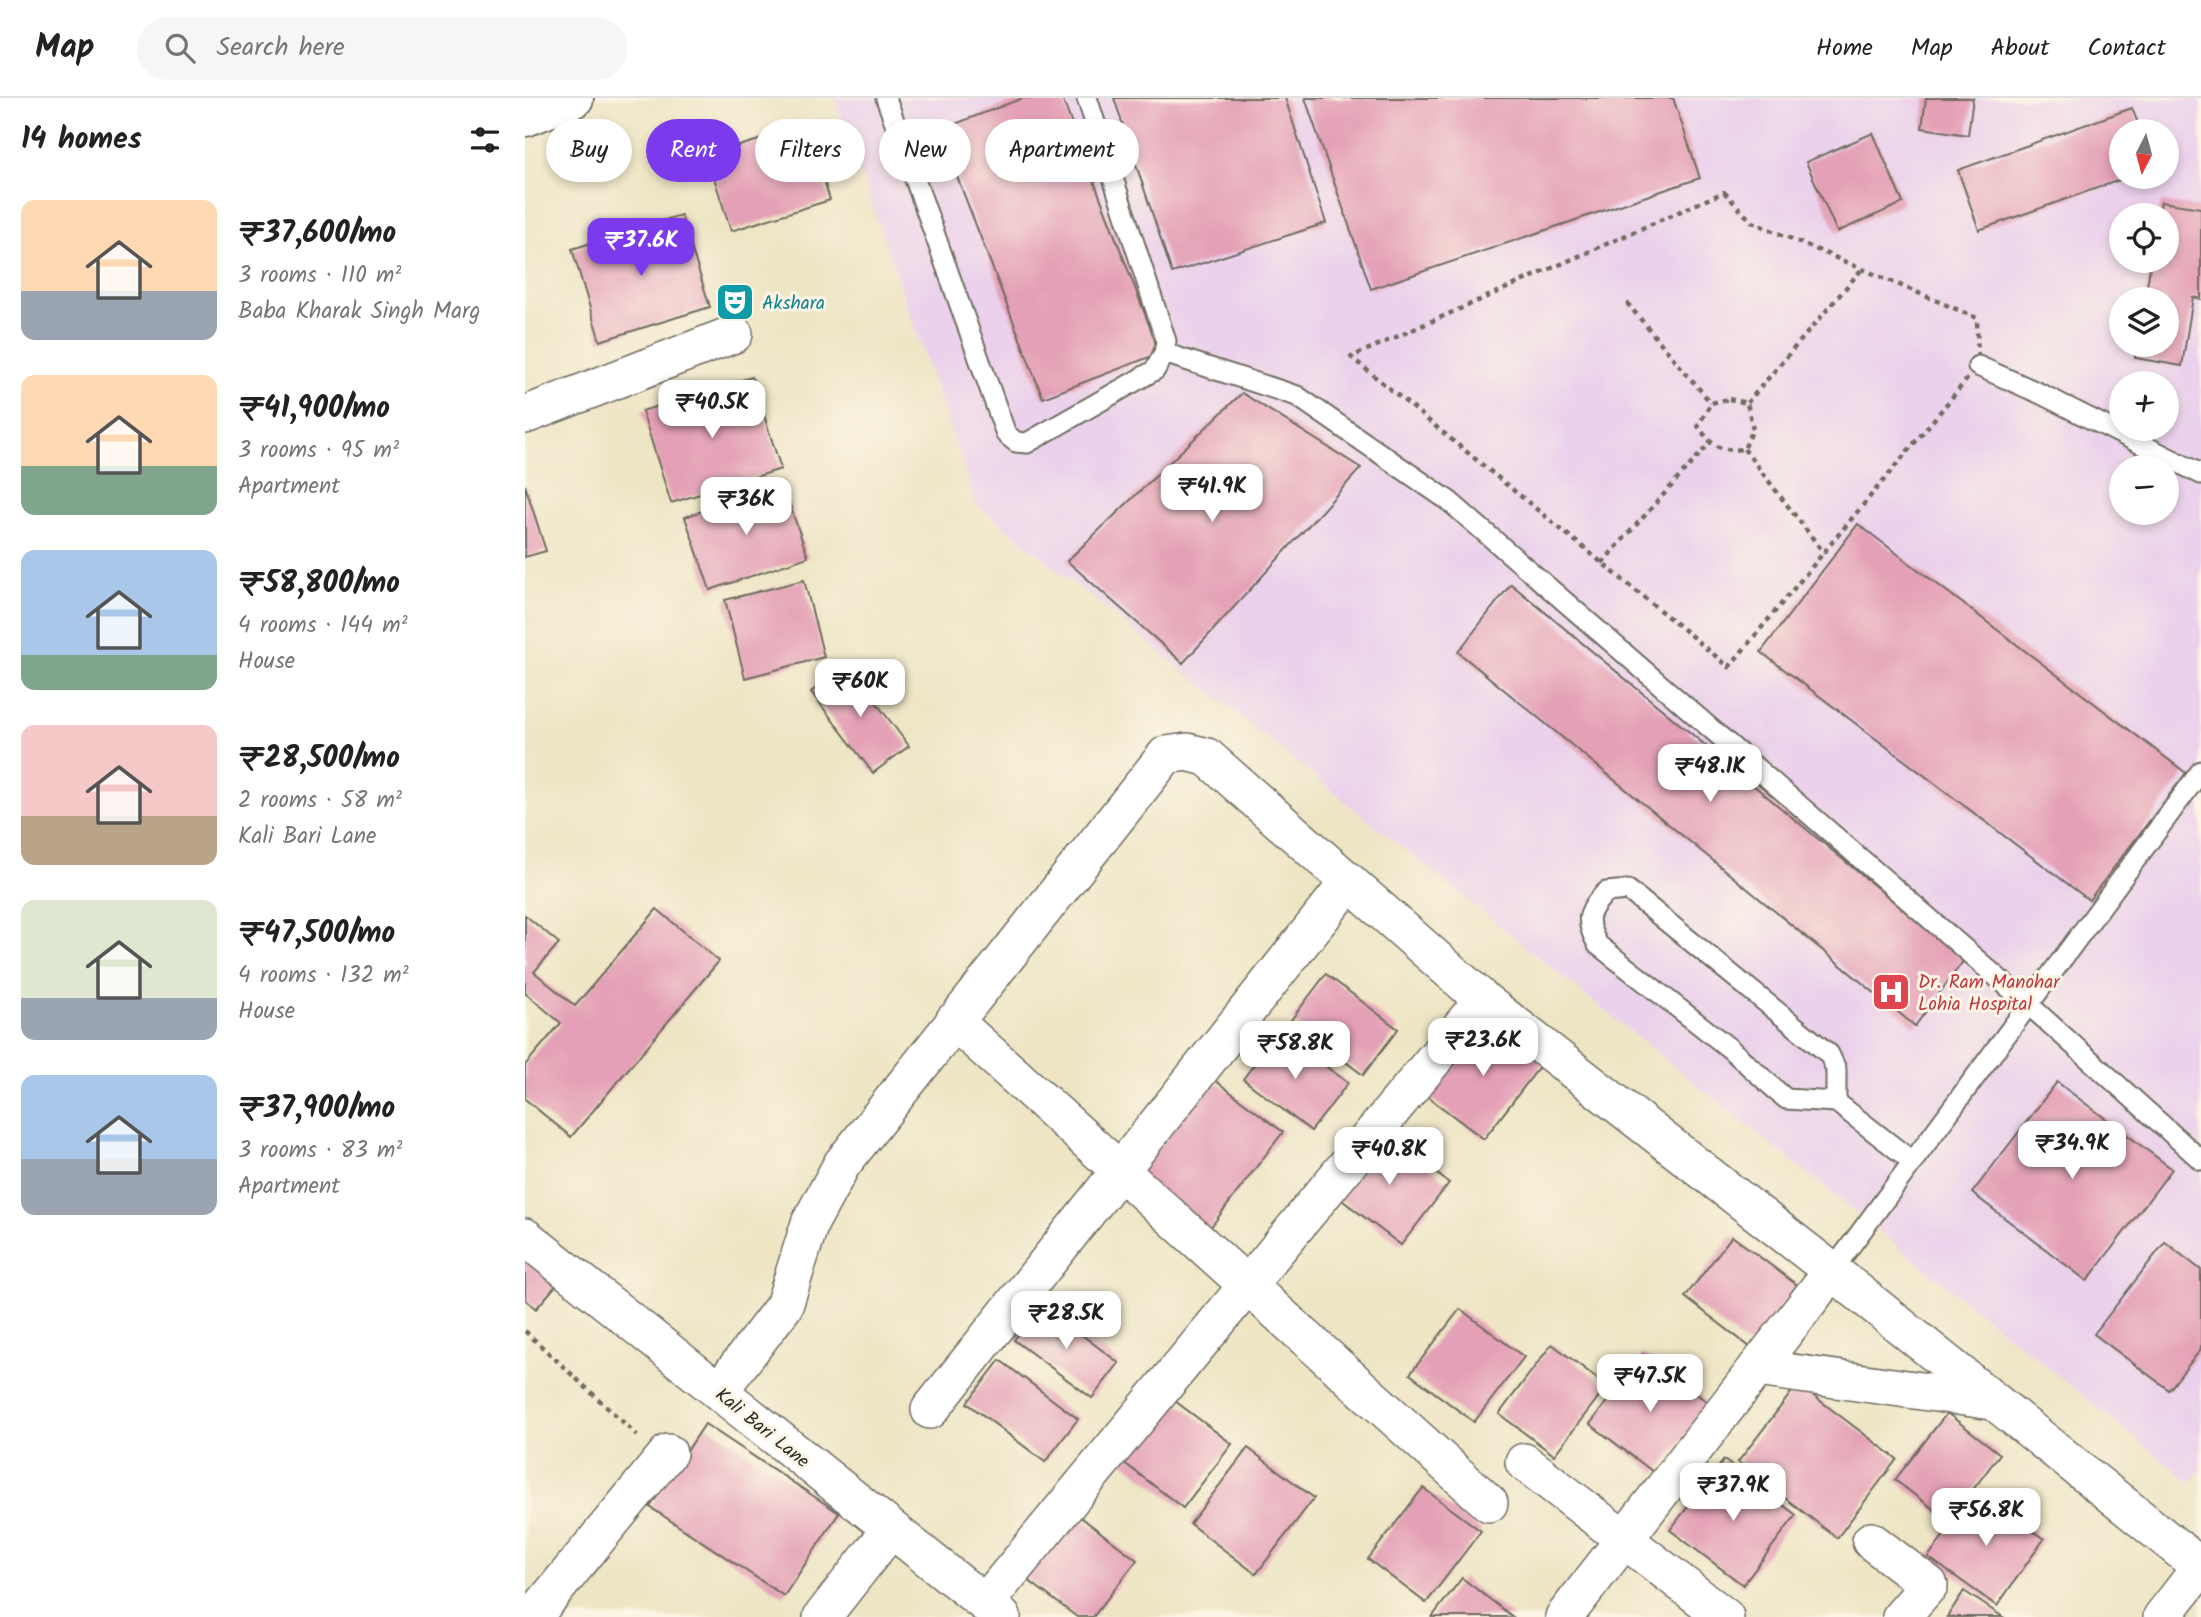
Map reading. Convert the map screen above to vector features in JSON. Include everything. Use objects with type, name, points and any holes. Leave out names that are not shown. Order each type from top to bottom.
[{"type":"main road","points":[[525,117],[573,98]]},
{"type":"street","points":[[525,415],[734,334]]},
{"type":"street","points":[[719,1391],[784,1306],[810,1223],[842,1164],[1166,755],[1187,752],[1207,757],[1483,1000],[1832,1271],[2201,1567],[2162,1617]]},
{"type":"street","points":[[930,1410],[1349,881]]},
{"type":"street","points":[[993,1610],[1248,1287],[1483,1000]]},
{"type":"street","points":[[954,1021],[1489,1503]]},
{"type":"street","name":"Kali Bari Lane","points":[[525,1237],[993,1610]]},
{"type":"street","points":[[1563,1617],[1832,1271]]},
{"type":"street","points":[[1758,1368],[1994,1401]]},
{"type":"street","points":[[533,1617],[654,1446]]},
{"type":"street","points":[[1524,1462],[1725,1617]]},
{"type":"street","points":[[822,1617],[891,1529]]},
{"type":"street","points":[[1871,1541],[1929,1585],[1901,1617]]},
{"type":"lane","points":[[886,98],[1006,434],[1016,442],[1027,443],[1155,370],[1164,353],[1166,341],[1087,98]]},
{"type":"lane","points":[[1164,353],[1297,397],[1449,501],[2029,1005],[2201,1160]]},
{"type":"lane","points":[[1978,366],[2041,394],[2201,474]]},
{"type":"lane","points":[[1832,1271],[2201,771]]},
{"type":"lane","points":[[1836,1102],[1836,1069],[1829,1054],[1627,890],[1606,891],[1592,907],[1588,926],[1598,945],[1729,1048],[1786,1099],[1836,1102],[1913,1162]]},
{"type":"path","points":[[1724,192],[1752,222],[1862,269],[1977,318],[1978,366],[1729,667],[1351,357],[1724,192]]},
{"type":"path","points":[[1748,403],[1862,269]]},
{"type":"path","points":[[1626,303],[1711,403]]},
{"type":"path","points":[[1744,449],[1725,451],[1710,443],[1698,426],[1711,403],[1729,399],[1748,403]]},
{"type":"path","points":[[1744,449],[1753,429],[1748,403]]},
{"type":"path","points":[[1602,563],[1710,443]]},
{"type":"path","points":[[1744,449],[1824,553]]},
{"type":"path","points":[[525,1331],[654,1446]]},
{"type":"shaded area","name":"Dr. Ram Manohar Lohia Hospital","points":[[835,98],[2201,98],[2201,1470],[2191,1483],[976,504],[864,182],[865,119],[842,119]]},
{"type":"building","points":[[1023,98],[1062,98],[1070,119],[985,119],[985,182],[1094,182],[1160,353],[1043,398],[959,182],[971,182],[971,119],[968,119]]},
{"type":"building","points":[[1114,98],[1285,98],[1326,223],[1172,273],[1139,173],[1139,119],[1121,119]]},
{"type":"building","points":[[1305,98],[1673,98],[1700,178],[1371,289]]},
{"type":"building","points":[[1926,98],[1973,98],[1968,135],[1922,128]]},
{"type":"building","points":[[2132,108],[2136,119],[2109,119],[2109,184],[1979,230],[1958,170]]},
{"type":"building","points":[[1873,133],[1903,203],[1837,232],[1806,162]]},
{"type":"building","points":[[755,141],[755,182],[824,182],[830,200],[731,231],[715,182],[741,182],[741,145]]},
{"type":"building","points":[[2179,205],[2201,208],[2201,299],[2193,297],[2182,366],[2135,358],[2179,357],[2179,287],[2147,287],[2149,273],[2179,273]]},
{"type":"building","points":[[681,215],[710,307],[600,341],[572,249]]},
{"type":"building","points":[[752,377],[781,469],[671,503],[642,411]]},
{"type":"building","points":[[1242,393],[1361,468],[1183,663],[1067,561]]},
{"type":"building","points":[[782,483],[808,557],[710,590],[685,517]]},
{"type":"building","points":[[525,485],[546,551],[525,557]]},
{"type":"building","points":[[1858,524],[2186,773],[2089,900],[1761,652]]},
{"type":"building","points":[[804,580],[824,657],[745,678],[725,600]]},
{"type":"building","points":[[1511,584],[1964,960],[1915,1026],[1458,652]]},
{"type":"building","points":[[847,664],[909,746],[873,773],[811,692]]},
{"type":"building","points":[[657,909],[719,961],[571,1137],[525,1099],[525,1065],[561,1023],[525,993],[525,915],[559,943],[534,972],[575,1006]]},
{"type":"building","points":[[1326,974],[1398,1029],[1363,1075],[1291,1020]]},
{"type":"building","points":[[1483,1017],[1543,1062],[1484,1139],[1424,1094]]},
{"type":"building","points":[[1279,1031],[1348,1083],[1311,1131],[1243,1079]]},
{"type":"building","points":[[1212,1078],[1283,1132],[1207,1232],[1135,1178]]},
{"type":"building","points":[[2057,1082],[2172,1169],[2087,1281],[1972,1193]]},
{"type":"building","points":[[1378,1129],[1449,1183],[1401,1245],[1330,1191]]},
{"type":"building","points":[[1732,1236],[1797,1285],[1750,1347],[1685,1297]]},
{"type":"building","points":[[2165,1242],[2201,1270],[2201,1349],[2169,1390],[2094,1334]]},
{"type":"building","points":[[525,1255],[558,1283],[536,1309],[525,1299]]},
{"type":"building","points":[[1041,1304],[1119,1363],[1092,1398],[1014,1340]]},
{"type":"building","points":[[1460,1309],[1524,1357],[1474,1422],[1410,1374]]},
{"type":"building","points":[[1552,1344],[1607,1386],[1554,1455],[1499,1414]]},
{"type":"building","points":[[1643,1354],[1710,1404],[1656,1474],[1590,1424]]},
{"type":"building","points":[[1000,1360],[1078,1419],[1045,1462],[967,1403]]},
{"type":"building","points":[[1798,1384],[1897,1459],[1837,1538],[1738,1462]]},
{"type":"building","points":[[1171,1398],[1232,1444],[1183,1508],[1122,1461]]},
{"type":"building","points":[[1947,1413],[2000,1454],[1949,1521],[1895,1480]]},
{"type":"building","points":[[705,1424],[839,1513],[784,1596],[650,1507]]},
{"type":"building","points":[[1248,1448],[1314,1498],[1256,1574],[1190,1524]]},
{"type":"building","points":[[1724,1460],[1796,1515],[1743,1585],[1670,1530]]},
{"type":"building","points":[[1423,1488],[1481,1531],[1426,1603],[1368,1559]]},
{"type":"building","points":[[1976,1491],[2044,1539],[1997,1606],[1928,1557]]},
{"type":"building","points":[[1070,1509],[1137,1560],[1093,1617],[1077,1617],[1020,1574]]},
{"type":"building","points":[[1462,1578],[1513,1617],[1432,1617]]},
{"type":"building","points":[[1964,1591],[2003,1617],[1947,1617]]},
{"type":"place","name":"Akshara","points":[[735,302]]},
{"type":"place","name":"Dr. Ram Manohar Lohia Hospital","points":[[1891,992]]}]
